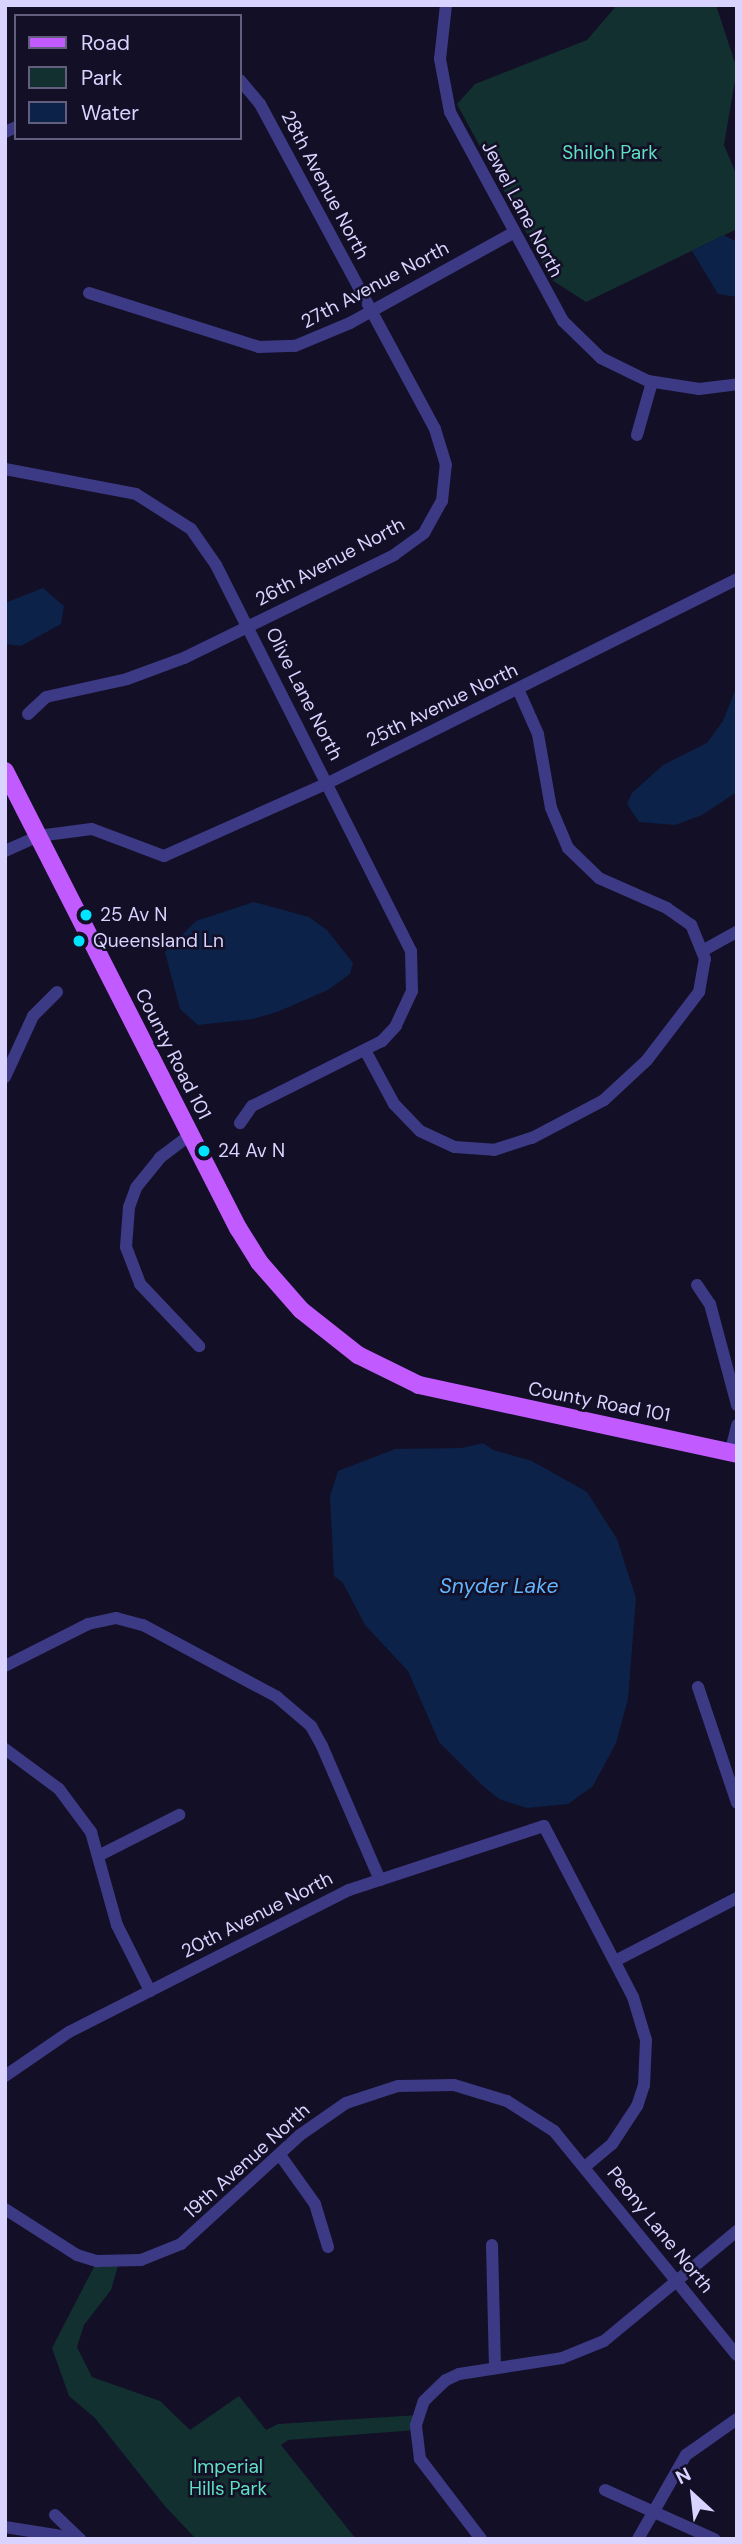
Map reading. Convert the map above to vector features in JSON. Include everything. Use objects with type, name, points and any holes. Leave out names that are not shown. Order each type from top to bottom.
[{"type":"main road","name":"County Road 101","points":[[5,771],[190,1135],[259,1262],[301,1310],[358,1354],[419,1385],[630,1429],[734,1458]]},
{"type":"street","name":"Jewel Lane North","points":[[446,5],[440,59],[450,112],[549,299],[580,341],[623,371],[652,382],[699,389],[737,384]]},
{"type":"street","name":"28th Avenue North","points":[[242,82],[260,104],[371,311]]},
{"type":"street","name":"27th Avenue North","points":[[89,293],[242,342],[278,349],[314,341],[513,233]]},
{"type":"street","name":"26th Avenue North","points":[[28,715],[46,697],[156,671],[410,545],[424,533],[442,501],[442,446],[371,311]]},
{"type":"street","points":[[637,435],[652,382]]},
{"type":"street","name":"Olive Lane North","points":[[5,469],[136,494],[156,503],[205,546],[328,783],[411,951],[412,991],[396,1026],[366,1052],[252,1106],[240,1123]]},
{"type":"street","name":"25th Avenue North","points":[[38,836],[92,829],[164,856],[328,783],[737,579]]},
{"type":"street","points":[[366,1052],[394,1104],[420,1131],[455,1147],[514,1146],[596,1105],[627,1082],[699,992],[705,968],[704,950],[699,936],[679,915],[599,878],[568,848],[551,808],[538,734],[518,689]]},
{"type":"street","points":[[5,850],[38,836]]},
{"type":"street","points":[[704,950],[737,932]]},
{"type":"street","points":[[5,1077],[33,1016],[57,992]]},
{"type":"street","points":[[190,1135],[160,1158],[136,1188],[127,1217],[126,1247],[140,1284],[199,1346]]},
{"type":"street","points":[[697,1284],[710,1304],[737,1405]]},
{"type":"street","points":[[734,1458],[737,1425]]},
{"type":"street","points":[[5,1666],[88,1624],[116,1618],[143,1625],[277,1697],[311,1726],[380,1880]]},
{"type":"street","points":[[698,1687],[737,1803]]},
{"type":"street","points":[[5,1749],[59,1788],[77,1808],[100,1855],[117,1925],[150,1991]]},
{"type":"street","points":[[100,1855],[179,1815]]},
{"type":"street","name":"20th Avenue North","points":[[5,2076],[43,2047],[349,1891],[544,1826]]},
{"type":"street","name":"Peony Lane North","points":[[544,1826],[615,1961],[641,2018],[646,2040],[644,2085],[626,2126],[586,2167],[737,2355]]},
{"type":"street","points":[[615,1961],[737,1898]]},
{"type":"street","name":"19th Avenue North","points":[[5,2209],[77,2255],[97,2261],[141,2260],[181,2244],[322,2118],[358,2097],[426,2084],[481,2091],[507,2101],[554,2131],[586,2167]]},
{"type":"street","points":[[280,2155],[316,2204],[328,2247]]},
{"type":"street","points":[[481,2539],[420,2459],[416,2445],[419,2415],[424,2401],[446,2380],[495,2367],[584,2351],[623,2329],[737,2231]]},
{"type":"street","points":[[492,2245],[495,2367]]},
{"type":"street","points":[[638,2539],[686,2455],[737,2419]]},
{"type":"street","points":[[606,2490],[714,2539]]},
{"type":"street","points":[[55,2515],[80,2539]]},
{"type":"street","points":[[5,2527],[80,2539]]},
{"type":"green space","name":"Shiloh Park","points":[[617,5],[716,5],[737,69],[724,145],[737,176],[737,229],[586,302],[552,280],[457,104],[475,84],[587,40]]},
{"type":"green space","name":"Imperial Hills Park","points":[[97,2261],[119,2262],[111,2290],[84,2325],[77,2347],[92,2377],[160,2401],[190,2430],[239,2396],[266,2430],[278,2424],[419,2415],[416,2430],[288,2440],[281,2445],[356,2539],[196,2539],[164,2505],[95,2418],[69,2396],[52,2348]]},
{"type":"water","points":[[724,235],[737,242],[737,297],[718,294],[692,251]]},
{"type":"water","points":[[43,588],[64,606],[61,624],[21,646],[5,644],[5,603]]},
{"type":"water","points":[[737,686],[737,792],[702,815],[675,825],[639,822],[627,804],[632,793],[663,765],[707,743],[723,721]]},
{"type":"water","points":[[254,902],[309,917],[327,930],[353,963],[350,974],[328,990],[277,1012],[253,1019],[198,1025],[180,1009],[165,952],[196,921]]},
{"type":"water","name":"Snyder Lake","points":[[483,1443],[493,1450],[532,1461],[587,1492],[617,1539],[636,1598],[628,1699],[616,1743],[593,1786],[568,1804],[527,1808],[499,1799],[483,1786],[439,1742],[408,1671],[365,1625],[343,1583],[334,1576],[330,1496],[338,1471],[395,1449],[462,1448]]},
{"type":"place","name":"25 Av N","points":[[86,915]]},
{"type":"place","name":"Queensland Ln","points":[[79,941]]},
{"type":"place","name":"24 Av N","points":[[204,1151]]}]
